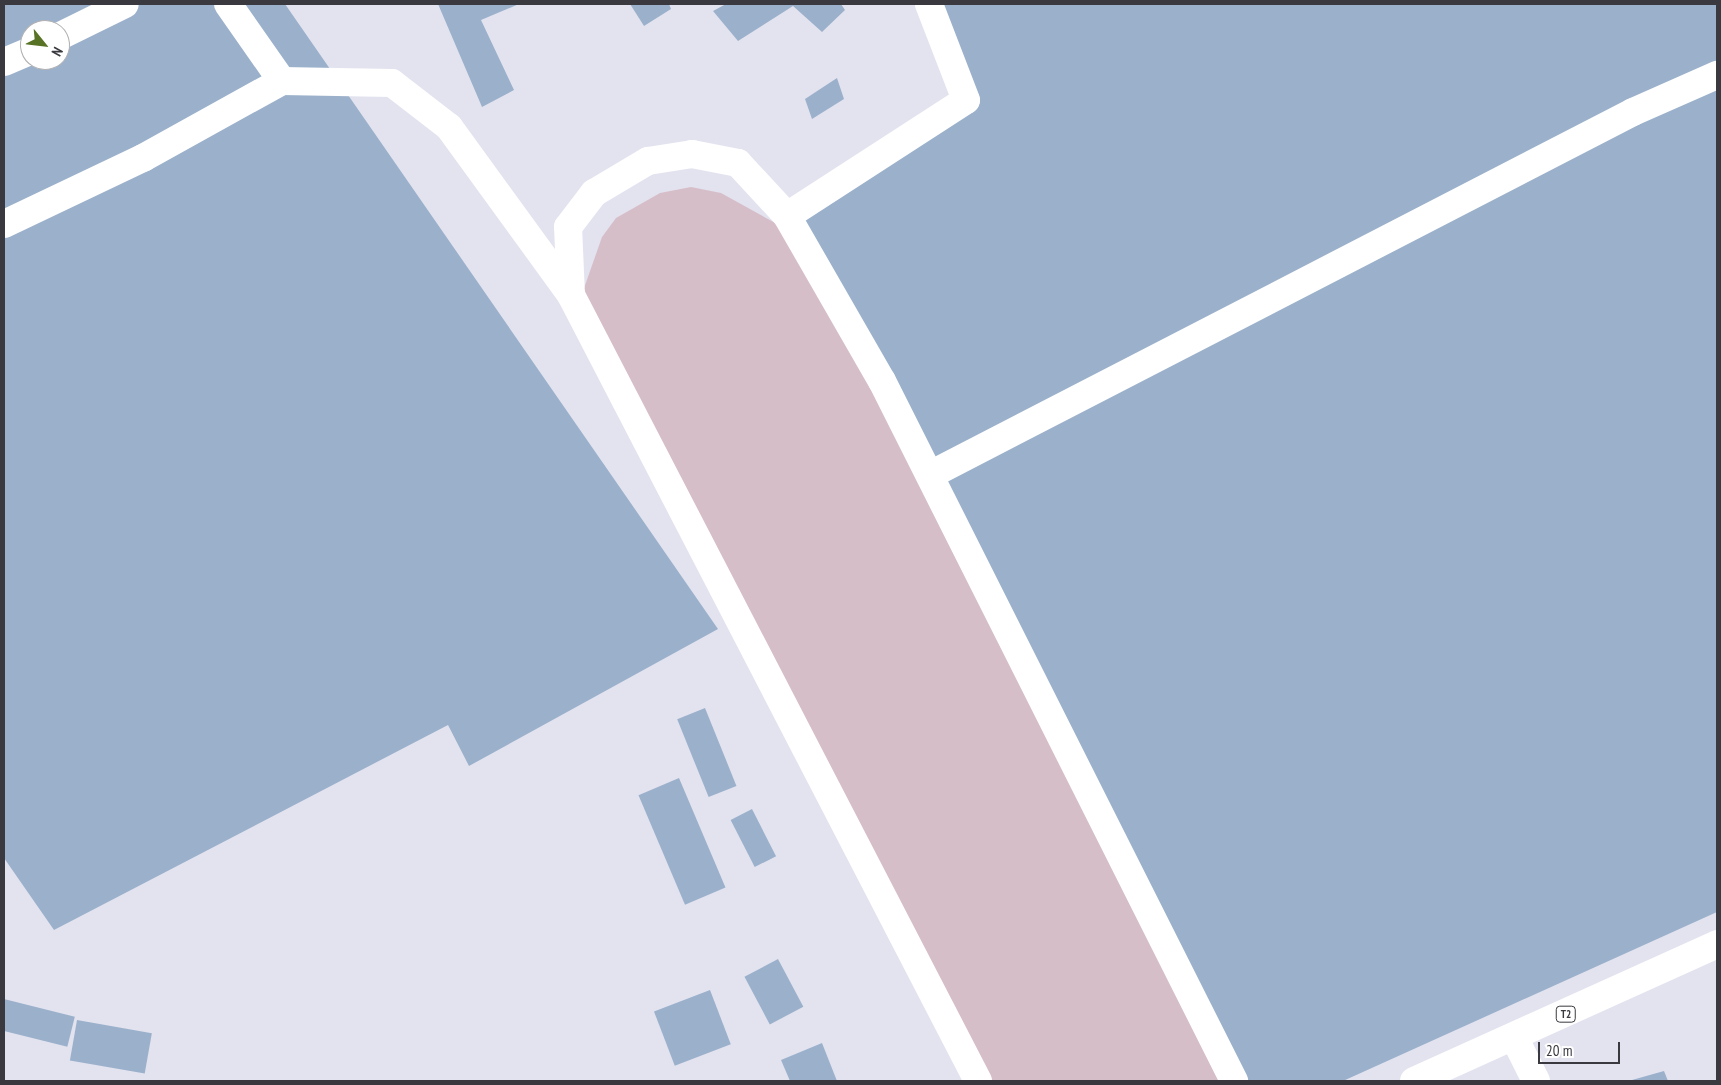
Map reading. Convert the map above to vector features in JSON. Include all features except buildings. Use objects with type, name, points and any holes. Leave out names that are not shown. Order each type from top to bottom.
[{"type":"main road","points":[[70,31],[125,4]]},
{"type":"main road","points":[[228,4],[282,81]]},
{"type":"main road","points":[[787,216],[966,100],[929,4]]},
{"type":"main road","points":[[4,62],[20,55]]},
{"type":"main road","points":[[930,475],[1633,112],[1717,75]]},
{"type":"main road","points":[[4,224],[143,158],[282,81],[392,83],[449,127],[571,294],[978,1081]]},
{"type":"main road","points":[[571,294],[568,227],[594,193],[648,161],[692,154],[738,163],[787,216],[882,381],[1234,1081]]},
{"type":"main road","name":"T2","points":[[1414,1081],[1717,944]]},
{"type":"main road","points":[[1514,1037],[1536,1081]]},
{"type":"shaded area","points":[[691,187],[721,193],[777,224],[871,387],[1220,1081],[991,1081],[583,291],[602,237],[616,218],[660,193]]}]
